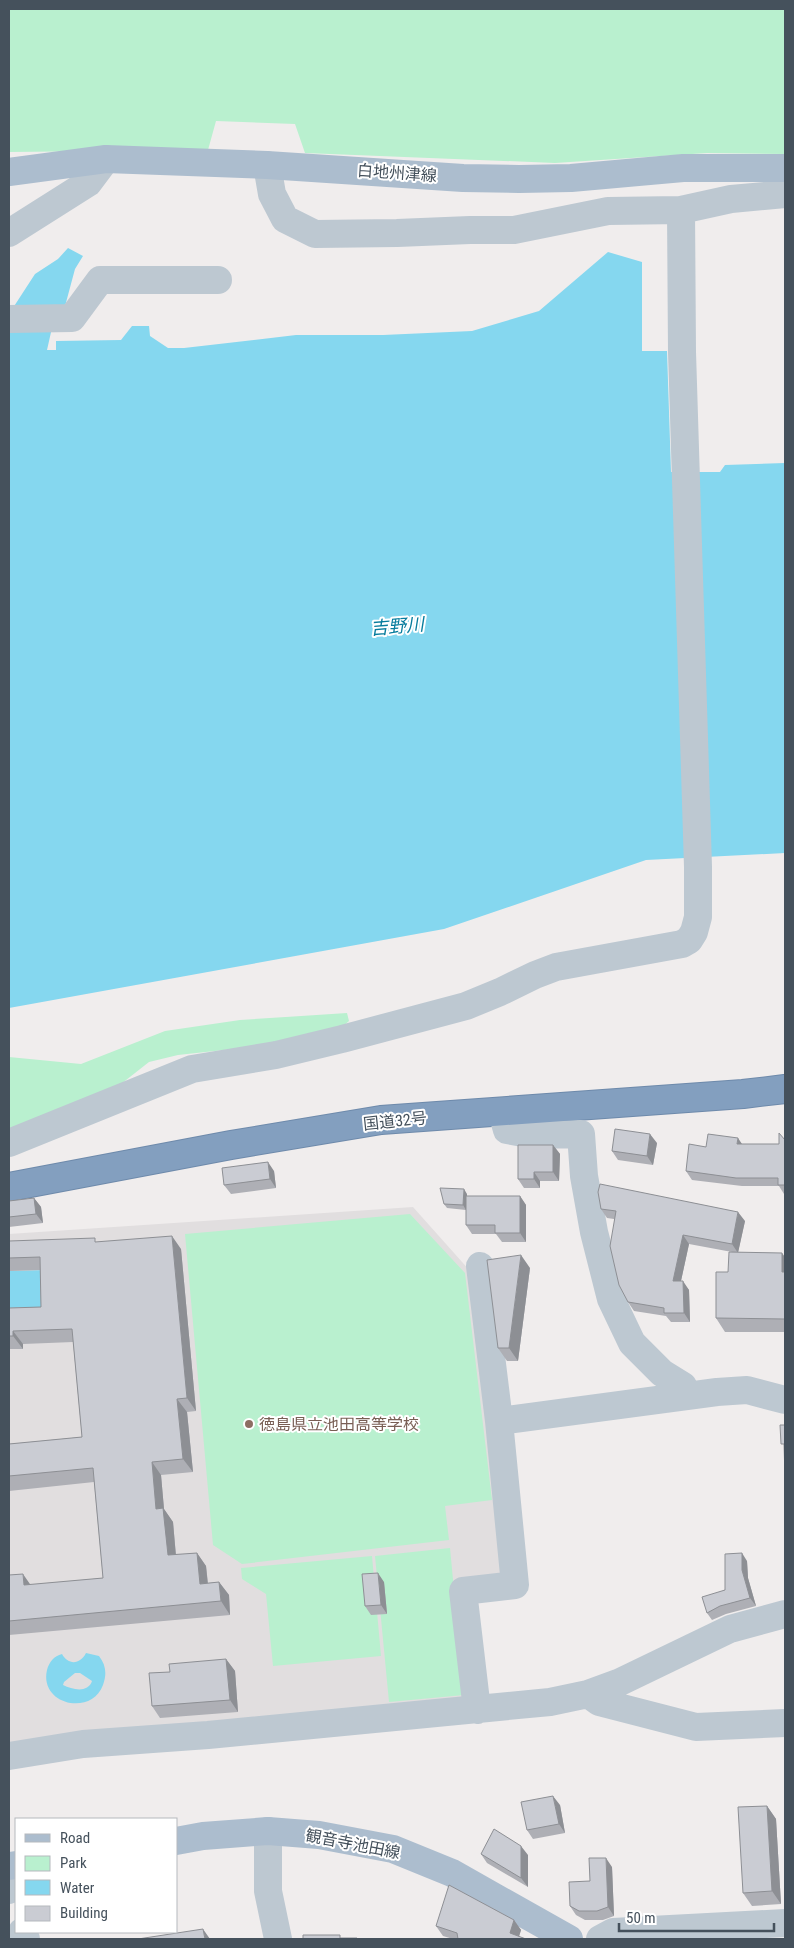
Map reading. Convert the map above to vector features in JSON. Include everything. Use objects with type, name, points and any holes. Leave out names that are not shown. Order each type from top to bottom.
[{"type":"highway","name":"国道32号","points":[[9,1188],[221,1147],[380,1120],[743,1094],[785,1088]]},
{"type":"main road","name":"白地州津線","points":[[9,172],[106,159],[267,165],[464,178],[519,179],[571,178],[683,168],[785,168]]},
{"type":"main road","name":"観音寺池田線","points":[[178,1841],[203,1836],[268,1831],[319,1835],[393,1849],[452,1873],[569,1939]]},
{"type":"street","points":[[9,233],[88,183],[106,159]]},
{"type":"street","points":[[267,165],[272,194],[285,219],[315,234],[514,230],[608,211],[681,210],[731,199],[785,194]]},
{"type":"street","points":[[9,1144],[192,1069],[276,1055],[332,1041],[466,1006],[556,967],[682,944],[689,940],[694,932],[698,917],[698,867],[682,352],[681,210]]},
{"type":"street","points":[[9,319],[72,318],[100,280],[218,280]]},
{"type":"street","points":[[502,1112],[507,1130],[534,1136],[581,1134],[584,1176],[594,1232],[611,1299],[632,1343],[662,1372],[683,1386],[686,1395]]},
{"type":"street","points":[[477,1710],[463,1591],[515,1586],[499,1421],[480,1266]]},
{"type":"street","points":[[499,1421],[637,1404],[686,1395],[748,1390],[785,1400]]},
{"type":"street","points":[[9,1756],[83,1744],[208,1735],[550,1702],[588,1694],[618,1683],[730,1629],[785,1614]]},
{"type":"street","points":[[588,1694],[599,1702],[696,1727],[785,1723]]},
{"type":"street","points":[[268,1831],[268,1891],[278,1939]]},
{"type":"street","points":[[600,1939],[613,1932],[785,1923]]},
{"type":"shaded area","name":"徳島県立池田高等学校","points":[[413,1207],[471,1272],[506,1575],[456,1581],[470,1700],[9,1744],[9,1234]]},
{"type":"green space","points":[[9,9],[785,9],[785,154],[707,153],[555,163],[305,153],[295,124],[216,121],[208,150],[9,152]]},
{"type":"green space","points":[[347,1013],[349,1021],[340,1029],[260,1046],[178,1055],[149,1062],[121,1084],[9,1131],[9,1057],[81,1064],[165,1031],[240,1020]]},
{"type":"green space","points":[[410,1214],[465,1273],[492,1500],[445,1506],[449,1540],[242,1564],[213,1545],[185,1234]]},
{"type":"green space","points":[[450,1548],[464,1695],[389,1702],[375,1556]]},
{"type":"green space","points":[[372,1556],[381,1656],[273,1666],[266,1594],[242,1579],[241,1568]]},
{"type":"water","name":"吉野川","points":[[68,248],[83,256],[75,269],[64,310],[56,310],[47,350],[56,350],[56,341],[121,340],[132,326],[149,326],[150,336],[168,348],[184,348],[296,335],[383,335],[472,331],[539,311],[608,252],[642,262],[642,351],[667,351],[671,472],[720,472],[725,465],[785,463],[785,853],[646,860],[444,929],[9,1008],[9,314],[35,274],[58,259]]},
{"type":"water","points":[[49,1270],[51,1321],[9,1322],[9,1271]]},
{"type":"water","points":[[86,1653],[99,1656],[103,1663],[105,1677],[97,1695],[88,1701],[78,1703],[58,1698],[51,1691],[47,1682],[47,1670],[51,1662],[62,1654],[71,1662],[81,1660]],"holes":[[[75,1673],[80,1673],[92,1681],[90,1685],[84,1689],[63,1685]]]},
{"type":"building","points":[[615,1129],[650,1134],[647,1156],[612,1151]]},
{"type":"building","points":[[779,1133],[785,1140],[785,1185],[778,1185],[778,1178],[736,1178],[686,1171],[689,1144],[706,1147],[708,1134],[738,1138],[737,1144],[779,1144]]},
{"type":"building","points":[[518,1145],[553,1145],[553,1172],[534,1172],[534,1179],[518,1179]]},
{"type":"building","points":[[268,1162],[270,1179],[224,1185],[222,1168]]},
{"type":"building","points":[[600,1184],[738,1212],[732,1244],[683,1235],[673,1281],[683,1281],[684,1313],[664,1313],[664,1308],[628,1302],[619,1285],[610,1246],[616,1211],[601,1209],[598,1192]]},
{"type":"building","points":[[440,1188],[464,1189],[463,1205],[444,1204]]},
{"type":"building","points":[[466,1196],[520,1196],[520,1233],[495,1233],[495,1225],[466,1225]]},
{"type":"building","points":[[34,1198],[36,1214],[9,1217],[9,1201]]},
{"type":"building","points":[[172,1236],[187,1398],[177,1399],[183,1459],[152,1462],[156,1509],[163,1508],[168,1555],[197,1553],[200,1584],[219,1582],[221,1601],[9,1621],[9,1575],[23,1574],[24,1585],[103,1578],[93,1468],[9,1476],[9,1444],[82,1437],[72,1329],[13,1331],[13,1336],[9,1336],[9,1308],[41,1307],[40,1257],[9,1258],[9,1241],[95,1238],[95,1242]]},
{"type":"building","points":[[729,1252],[782,1253],[782,1272],[785,1272],[785,1319],[716,1318],[716,1272],[728,1272]]},
{"type":"building","points":[[521,1255],[509,1348],[498,1348],[487,1260]]},
{"type":"building","points":[[780,1425],[785,1425],[785,1477],[784,1444],[781,1444]]},
{"type":"building","points":[[742,1553],[742,1570],[750,1598],[720,1606],[707,1613],[702,1597],[725,1590],[725,1554]]},
{"type":"building","points":[[378,1573],[381,1605],[365,1606],[362,1574]]},
{"type":"building","points":[[226,1659],[230,1700],[152,1706],[149,1673],[170,1672],[169,1664]]},
{"type":"building","points":[[553,1796],[559,1824],[527,1830],[521,1802]]},
{"type":"building","points":[[767,1806],[772,1891],[743,1893],[738,1807]]},
{"type":"building","points":[[494,1829],[521,1846],[521,1878],[481,1854]]},
{"type":"building","points":[[589,1858],[606,1858],[608,1907],[597,1911],[579,1911],[570,1906],[569,1882],[590,1881]]},
{"type":"building","points":[[449,1885],[514,1920],[510,1933],[526,1939],[458,1939],[457,1933],[436,1926]]},
{"type":"building","points":[[203,1929],[205,1939],[138,1939],[178,1933]]},
{"type":"building","points":[[303,1935],[340,1935],[340,1938],[357,1939],[303,1939]]},
{"type":"place","name":"徳島県立池田高等学校","points":[[249,1424]]}]
